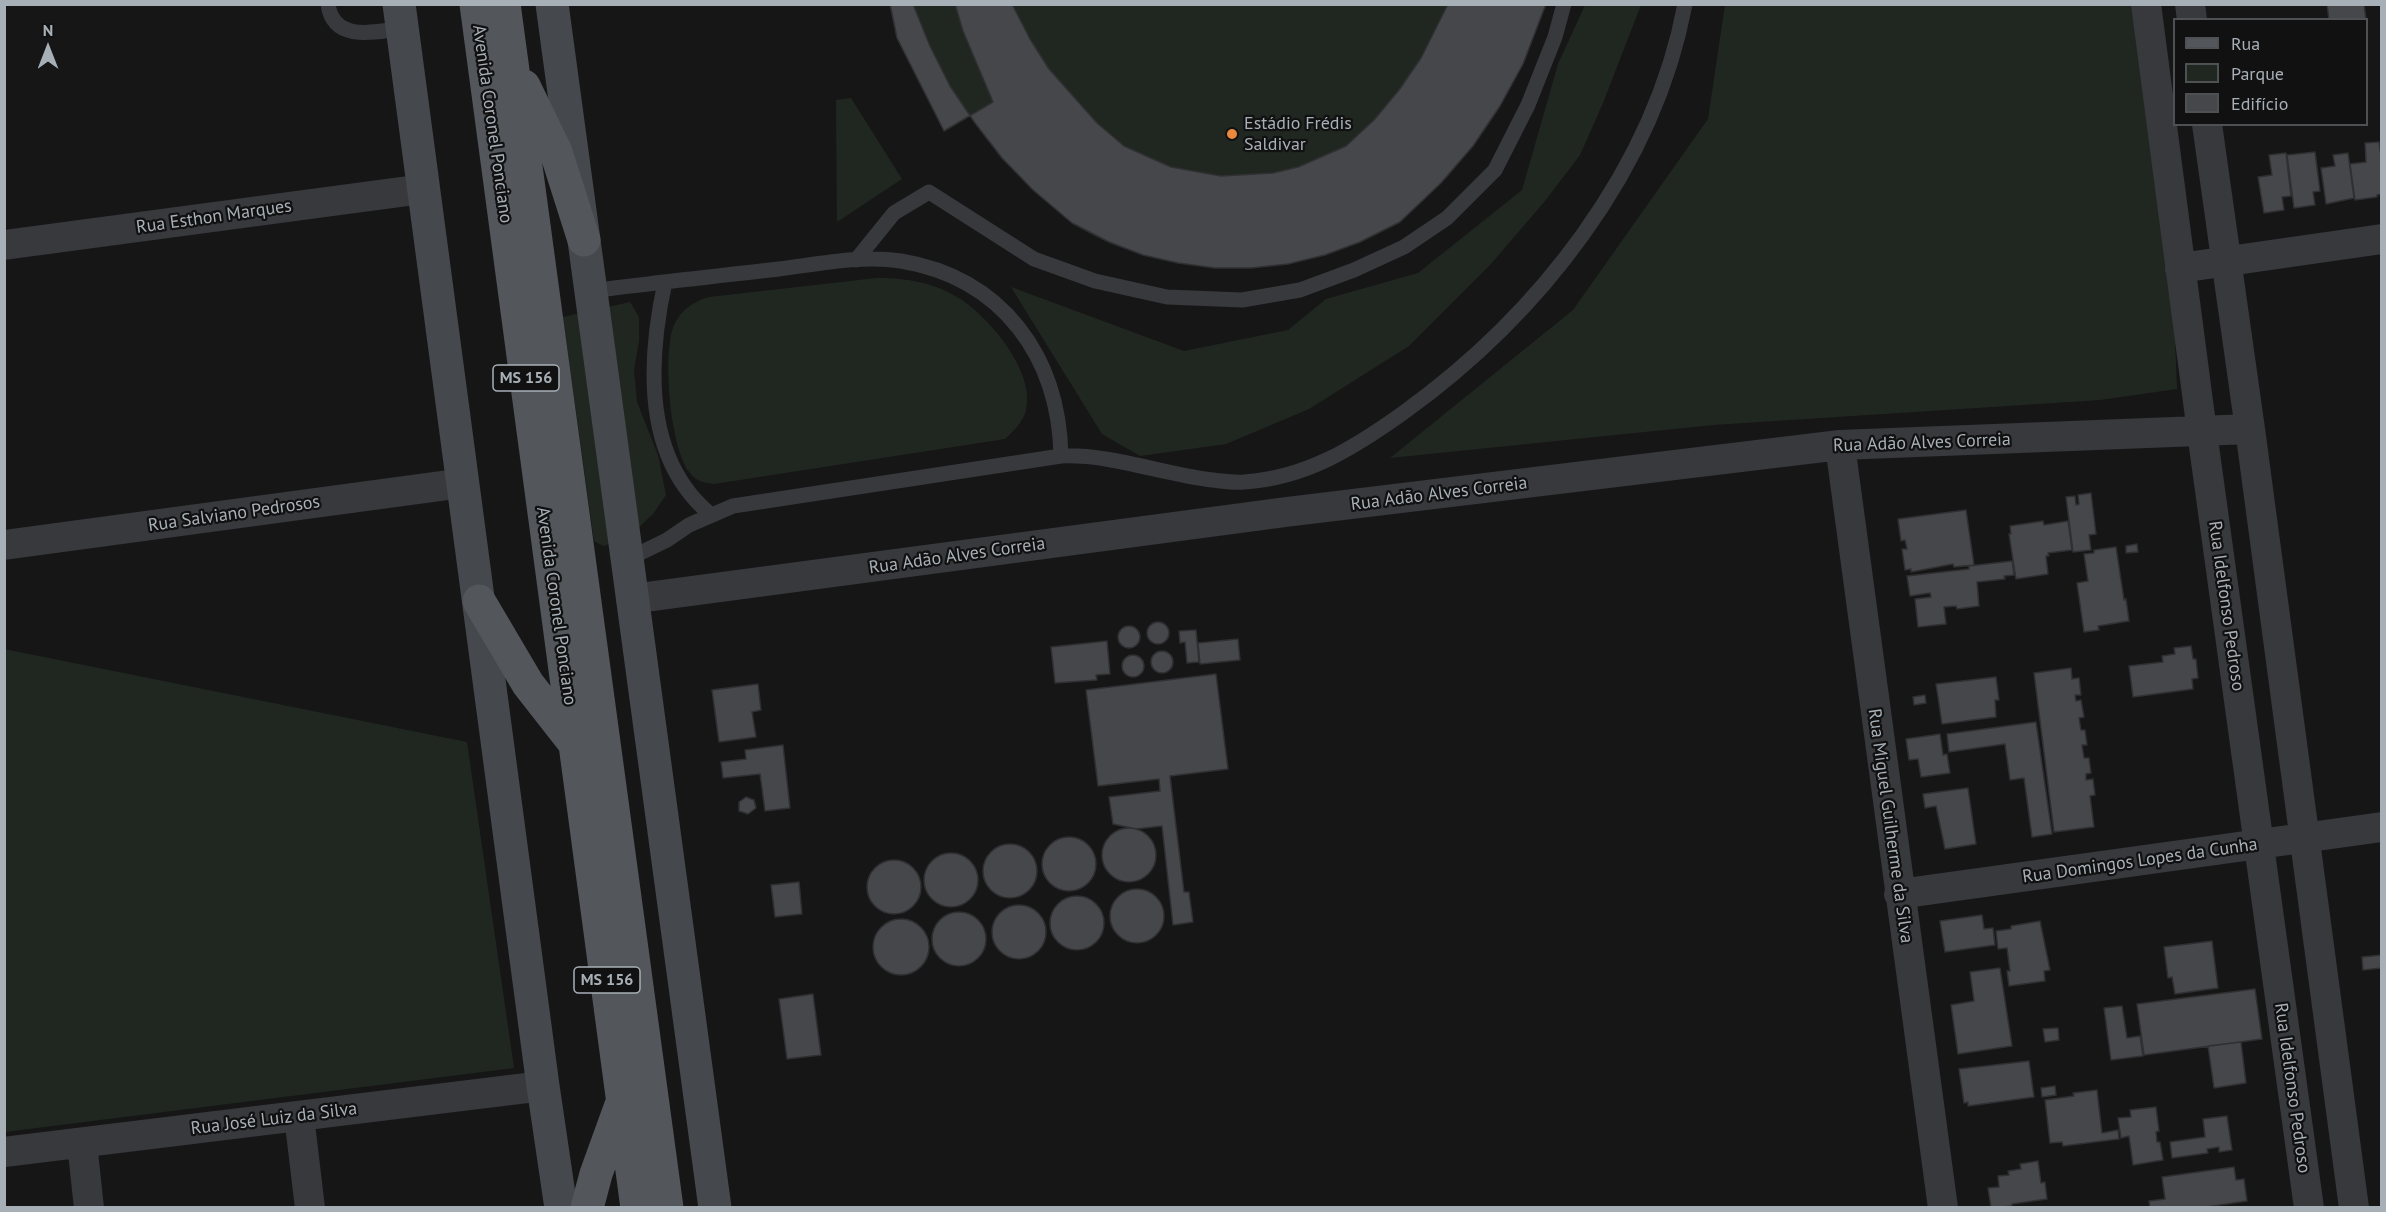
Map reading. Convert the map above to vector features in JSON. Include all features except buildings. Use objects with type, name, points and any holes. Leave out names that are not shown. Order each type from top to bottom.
[{"type":"main road","name":"Avenida Coronel Ponciano","points":[[476,4],[638,1208]]},
{"type":"main road","points":[[504,4],[667,1208]]},
{"type":"main road","points":[[552,4],[715,1208]]},
{"type":"main road","points":[[401,16],[561,1208]]},
{"type":"main road","points":[[512,60],[556,152],[584,240]]},
{"type":"main road","points":[[479,601],[528,684],[575,744]]},
{"type":"main road","points":[[587,1208],[596,1174],[623,1101]]},
{"type":"street","name":"Rua Idelfonso Pedroso","points":[[2146,4],[2202,432],[2309,1208]]},
{"type":"street","points":[[2207,126],[2354,1208]]},
{"type":"street","name":"Rua Esthon Marques","points":[[4,245],[423,189]]},
{"type":"street","points":[[2180,268],[2382,239]]},
{"type":"street","name":"Rua Adão Alves Correia","points":[[631,599],[1286,512],[1840,445],[2250,429]]},
{"type":"street","name":"Rua Miguel Guilherme da Silva","points":[[1840,445],[1943,1208]]},
{"type":"street","name":"Rua Salviano Pedrosos","points":[[4,545],[463,483]]},
{"type":"street","name":"Rua Domingos Lopes da Cunha","points":[[1899,894],[2382,827]]},
{"type":"street","name":"Rua José Luiz da Silva","points":[[4,1152],[543,1086]]},
{"type":"street","points":[[299,1116],[310,1208]]},
{"type":"street","points":[[82,1143],[89,1208]]},
{"type":"lane","points":[[328,4],[329,14],[336,23],[348,31],[363,34],[401,16]]},
{"type":"lane","points":[[856,260],[894,213],[929,192],[1034,259],[1095,281],[1167,297],[1242,300],[1300,290],[1354,270],[1404,247],[1447,218],[1495,171],[1528,105],[1556,37],[1564,4]]},
{"type":"lane","points":[[626,560],[667,540],[688,525],[710,514],[734,506],[1060,456],[1096,456],[1167,472],[1242,483],[1288,474],[1330,461],[1411,407],[1461,367],[1500,330],[1544,282],[1593,218],[1641,138],[1672,53],[1685,4]]},
{"type":"lane","points":[[590,291],[856,260],[901,261],[945,273],[967,284],[1007,312],[1036,353],[1047,376],[1055,403],[1060,430],[1060,456]]},
{"type":"lane","points":[[665,282],[659,312],[655,354],[657,410],[670,463],[690,495],[710,514]]},
{"type":"green space","name":"Estádio Frédis Saldivar","points":[[913,5],[1546,5],[1523,64],[1500,106],[1473,146],[1215,268],[1159,259],[1123,248],[1088,233],[1063,216],[1007,163],[972,119],[946,77]]},
{"type":"green space","points":[[1585,5],[1641,5],[1580,155],[1545,201],[1490,265],[1409,346],[1309,409],[1226,444],[1140,456],[1102,434],[1011,287],[1184,351],[1288,330],[1326,299],[1418,273],[1522,190],[1558,64]]},
{"type":"green space","points":[[1725,5],[2138,5],[2171,242],[2177,389],[2100,400],[1713,425],[1390,458],[1573,310],[1708,119]]},
{"type":"green space","points":[[851,98],[902,179],[837,222],[836,100]]},
{"type":"green space","points":[[877,278],[918,282],[948,292],[969,305],[995,331],[1017,362],[1024,379],[1027,395],[1026,410],[1015,429],[1005,439],[714,484],[692,476],[677,444],[670,400],[670,338],[674,325],[684,311],[698,301],[709,297]]},
{"type":"green space","points":[[630,302],[639,317],[639,341],[634,370],[637,402],[658,455],[666,495],[653,514],[627,538],[603,546],[594,541],[563,317]]},
{"type":"green space","points":[[4,649],[467,742],[514,1068],[5,1132]]},
{"type":"place","name":"Estádio Frédis Saldivar","points":[[1232,134]]}]
